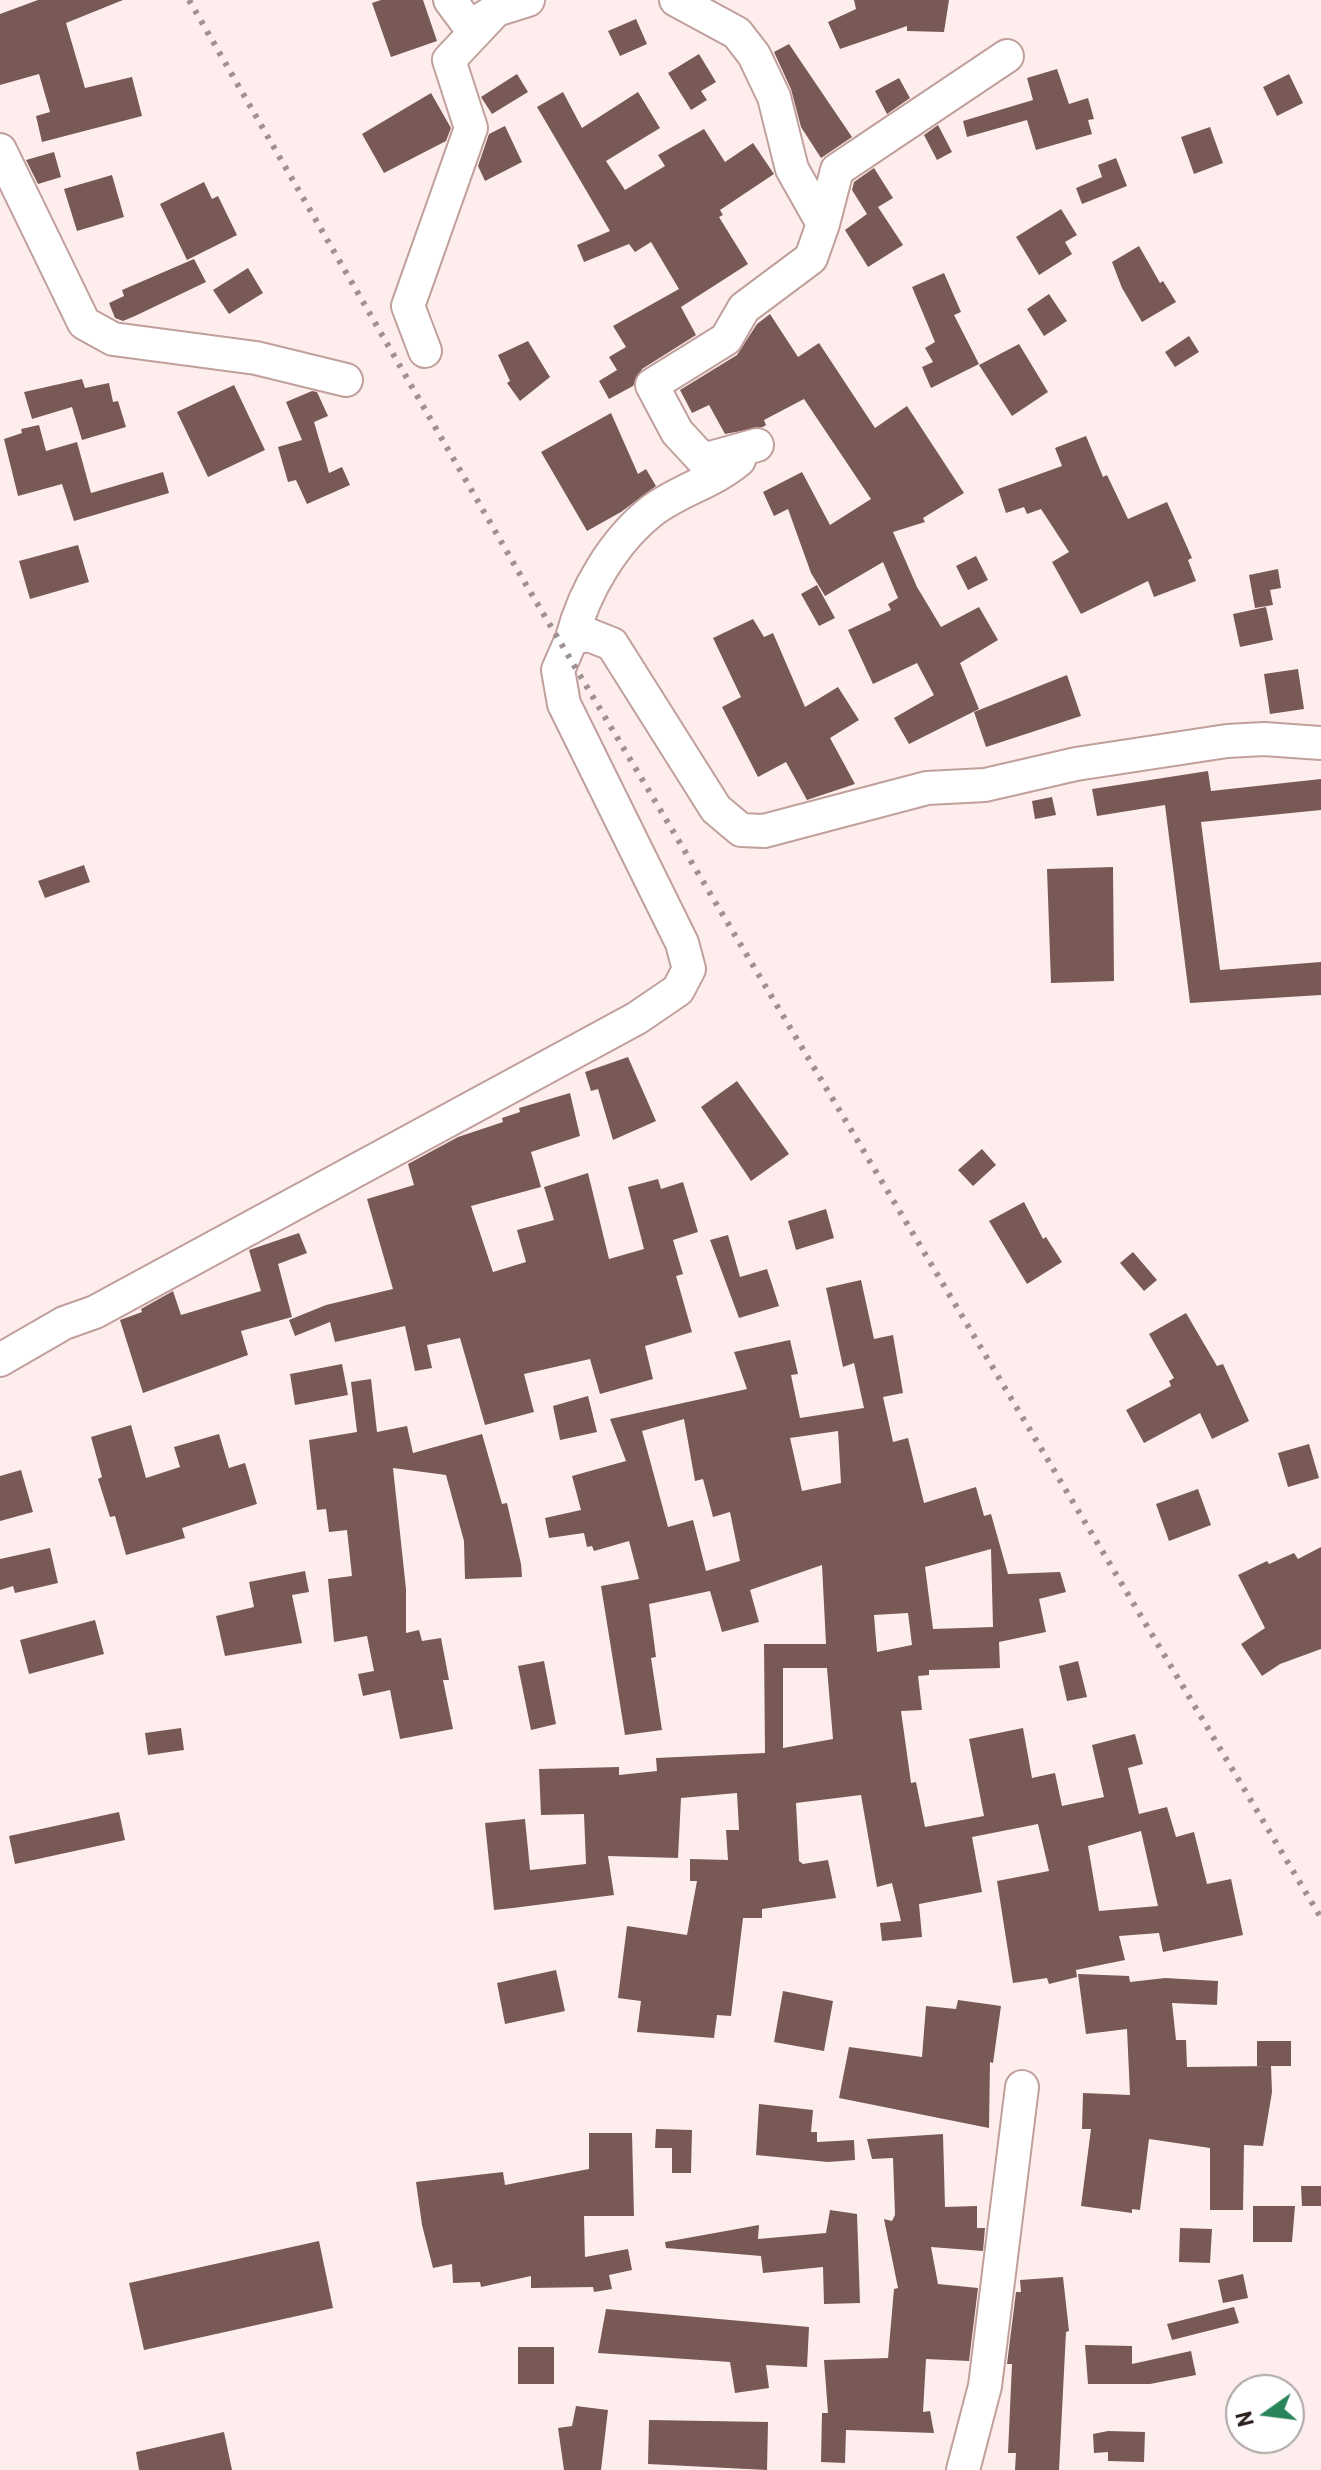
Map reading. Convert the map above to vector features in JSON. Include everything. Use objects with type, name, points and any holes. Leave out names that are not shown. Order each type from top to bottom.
[{"type":"street","points":[[450,0],[470,27],[496,10],[528,0]]},
{"type":"street","points":[[676,0],[737,33],[754,55],[774,97],[792,169],[823,224]]},
{"type":"street","points":[[425,351],[408,306],[471,128],[449,60],[496,10]]},
{"type":"street","points":[[0,1360],[64,1323],[95,1312],[637,1018],[678,990],[689,969],[682,943],[564,704],[558,670],[572,638],[580,606],[627,535],[654,509],[729,469],[757,445],[703,460],[677,432],[652,385],[726,339],[744,308],[811,258],[837,170],[1007,56]]},
{"type":"street","points":[[0,150],[84,323],[113,339],[256,358],[346,380]]},
{"type":"street","points":[[572,638],[589,635],[612,644],[716,809],[741,830],[764,831],[795,826],[927,788],[985,785],[1076,764],[1227,741],[1264,739],[1321,743]]},
{"type":"street","points":[[963,2470],[985,2386],[1022,2087]]},
{"type":"building","points":[[38,0],[123,0],[66,23],[85,88],[132,77],[142,116],[42,142],[36,116],[50,112],[39,74],[0,85],[0,14]]},
{"type":"building","points":[[381,0],[423,0],[437,41],[391,57],[372,3]]},
{"type":"building","points":[[854,0],[949,0],[944,32],[907,31],[907,26],[840,49],[828,22],[856,9]]},
{"type":"building","points":[[636,19],[647,44],[620,56],[608,31]]},
{"type":"building","points":[[789,44],[852,137],[821,158],[801,127],[791,89],[774,52]]},
{"type":"building","points":[[699,54],[716,82],[701,91],[707,100],[691,110],[668,73]]},
{"type":"building","points":[[1057,69],[1069,104],[1088,98],[1094,119],[1088,120],[1092,134],[1036,150],[1027,120],[967,137],[963,121],[1033,100],[1027,78]]},
{"type":"building","points":[[517,74],[528,92],[492,114],[481,97]]},
{"type":"building","points":[[1289,74],[1303,103],[1277,116],[1263,87]]},
{"type":"building","points":[[899,78],[910,98],[887,114],[875,91]]},
{"type":"building","points":[[563,92],[582,128],[638,92],[660,128],[606,161],[625,190],[665,166],[658,155],[704,129],[725,162],[753,143],[774,174],[720,210],[723,215],[719,217],[748,264],[681,307],[696,335],[642,369],[633,386],[609,399],[599,381],[617,370],[609,357],[626,347],[613,326],[679,289],[651,242],[635,252],[629,244],[584,262],[577,245],[610,231],[537,107]]},
{"type":"building","points":[[431,93],[451,128],[446,141],[384,173],[362,134]]},
{"type":"building","points":[[938,125],[952,152],[937,160],[924,135]]},
{"type":"building","points":[[505,126],[522,162],[485,181],[478,166],[489,134]]},
{"type":"building","points":[[1210,127],[1223,163],[1194,174],[1181,137]]},
{"type":"building","points":[[54,152],[61,177],[38,184],[26,160]]},
{"type":"building","points":[[1116,158],[1127,186],[1082,204],[1076,188],[1102,177],[1098,165]]},
{"type":"building","points":[[874,168],[893,198],[878,207],[903,245],[868,267],[845,230],[867,214],[852,190],[854,182]]},
{"type":"building","points":[[112,175],[124,217],[77,231],[64,189]]},
{"type":"building","points":[[204,182],[212,199],[218,196],[237,235],[187,260],[160,204]]},
{"type":"building","points":[[1061,209],[1077,235],[1065,242],[1072,254],[1039,275],[1016,237]]},
{"type":"building","points":[[1139,246],[1160,283],[1163,281],[1176,302],[1142,322],[1122,288],[1112,262]]},
{"type":"building","points":[[194,259],[206,282],[123,321],[115,318],[109,303],[124,296],[122,290]]},
{"type":"building","points":[[248,268],[263,293],[229,314],[213,290]]},
{"type":"building","points":[[944,273],[961,312],[954,315],[979,364],[931,388],[922,367],[933,362],[925,348],[935,342],[912,287]]},
{"type":"building","points":[[1049,294],[1067,321],[1044,336],[1027,309]]},
{"type":"building","points":[[770,314],[798,357],[819,343],[875,428],[907,406],[964,493],[923,518],[925,522],[893,532],[917,587],[941,627],[979,607],[998,640],[960,663],[979,709],[909,744],[894,718],[934,695],[917,663],[873,684],[848,630],[891,610],[888,604],[898,598],[883,562],[825,596],[811,573],[788,509],[774,516],[763,492],[802,472],[830,525],[871,499],[804,399],[764,420],[766,425],[763,427],[725,434],[709,405],[692,413],[680,390],[737,355],[757,324]]},
{"type":"building","points":[[1189,336],[1199,352],[1175,367],[1165,352]]},
{"type":"building","points":[[528,341],[550,377],[520,401],[507,383],[510,381],[498,355]]},
{"type":"building","points":[[1019,344],[1048,392],[1012,416],[979,365]]},
{"type":"building","points":[[82,379],[85,388],[109,383],[113,402],[118,401],[126,427],[82,440],[72,407],[32,419],[24,392]]},
{"type":"building","points":[[234,385],[265,450],[208,477],[177,412]]},
{"type":"building","points":[[312,391],[317,392],[328,416],[314,422],[329,473],[342,467],[350,485],[307,504],[296,480],[288,482],[278,447],[302,440],[286,402]]},
{"type":"building","points":[[611,413],[638,474],[646,469],[656,486],[621,512],[587,531],[541,452]]},
{"type":"building","points":[[39,425],[46,451],[77,442],[91,493],[163,472],[169,493],[74,521],[62,484],[18,496],[4,439],[22,433],[21,429]]},
{"type":"building","points":[[1086,436],[1103,477],[1107,475],[1128,519],[1167,502],[1192,558],[1188,560],[1196,581],[1154,597],[1148,581],[1081,614],[1052,562],[1069,552],[1041,509],[1027,514],[1024,507],[1006,513],[998,489],[1062,466],[1055,448]]},
{"type":"building","points":[[78,545],[89,582],[30,599],[19,561]]},
{"type":"building","points":[[976,556],[988,580],[968,590],[956,566]]},
{"type":"building","points":[[1278,569],[1281,588],[1270,590],[1273,605],[1255,608],[1249,575]]},
{"type":"building","points":[[817,585],[835,618],[819,626],[801,594]]},
{"type":"building","points":[[1266,607],[1273,640],[1240,647],[1233,614]]},
{"type":"building","points":[[753,619],[764,637],[773,633],[805,707],[838,687],[859,720],[830,738],[855,784],[807,800],[786,762],[758,777],[722,707],[741,697],[713,638]]},
{"type":"building","points":[[1298,669],[1304,709],[1270,714],[1264,674]]},
{"type":"building","points":[[1067,675],[1081,716],[986,747],[974,712]]},
{"type":"building","points":[[1208,771],[1211,791],[1321,779],[1321,810],[1201,822],[1220,970],[1321,962],[1321,995],[1190,1003],[1165,805],[1097,816],[1092,789]]},
{"type":"building","points":[[1052,797],[1056,815],[1035,819],[1032,801]]},
{"type":"building","points":[[84,865],[90,882],[45,898],[38,881]]},
{"type":"building","points":[[1113,867],[1114,981],[1051,983],[1047,869]]},
{"type":"building","points":[[628,1057],[656,1121],[613,1140],[598,1089],[591,1091],[585,1072]]},
{"type":"building","points":[[737,1081],[789,1154],[751,1181],[701,1107]]},
{"type":"building","points":[[570,1093],[580,1136],[531,1152],[541,1187],[471,1206],[493,1272],[526,1262],[517,1230],[554,1220],[544,1187],[588,1173],[609,1259],[644,1249],[628,1187],[658,1179],[661,1189],[683,1182],[698,1232],[673,1240],[683,1274],[676,1276],[692,1332],[645,1346],[653,1379],[600,1394],[590,1359],[524,1374],[534,1412],[485,1425],[460,1338],[427,1345],[432,1368],[415,1371],[405,1326],[335,1342],[330,1322],[295,1336],[289,1320],[326,1305],[393,1289],[367,1199],[414,1185],[408,1164],[458,1137],[503,1122],[502,1118],[520,1112],[519,1108]]},
{"type":"building","points":[[982,1149],[996,1165],[973,1186],[958,1170]]},
{"type":"building","points":[[1024,1202],[1043,1239],[1046,1237],[1062,1262],[1027,1284],[989,1221]]},
{"type":"building","points":[[826,1209],[834,1238],[796,1250],[788,1221]]},
{"type":"building","points":[[299,1233],[307,1253],[278,1264],[292,1317],[241,1331],[248,1355],[143,1393],[120,1320],[142,1312],[141,1309],[173,1291],[181,1315],[261,1291],[249,1250]]},
{"type":"building","points":[[728,1235],[740,1277],[767,1269],[779,1306],[739,1318],[710,1240]]},
{"type":"building","points":[[1133,1252],[1157,1280],[1144,1291],[1120,1263]]},
{"type":"building","points":[[861,1280],[874,1339],[893,1335],[903,1393],[883,1397],[893,1442],[908,1438],[924,1503],[976,1487],[984,1516],[991,1514],[1008,1574],[1060,1572],[1066,1592],[1039,1599],[1046,1632],[999,1642],[1000,1668],[929,1670],[929,1675],[918,1676],[922,1710],[901,1711],[911,1783],[916,1782],[925,1827],[984,1816],[969,1739],[1023,1728],[1032,1778],[1055,1773],[1062,1806],[1104,1797],[1092,1745],[1135,1734],[1143,1764],[1128,1768],[1139,1814],[1167,1807],[1176,1837],[1194,1832],[1207,1884],[1231,1879],[1243,1935],[1163,1952],[1159,1933],[1119,1936],[1125,1960],[1076,1970],[1077,1977],[1049,1984],[1047,1978],[1013,1983],[997,1881],[1049,1871],[1038,1824],[972,1837],[982,1892],[919,1904],[922,1937],[882,1941],[880,1923],[901,1921],[892,1883],[877,1887],[861,1795],[796,1803],[799,1861],[803,1864],[828,1860],[836,1898],[762,1909],[762,1918],[743,1918],[731,2016],[717,2015],[714,2038],[637,2032],[641,2001],[618,1998],[627,1926],[687,1935],[697,1881],[690,1881],[690,1859],[728,1860],[726,1830],[739,1830],[737,1793],[681,1798],[678,1858],[608,1856],[614,1895],[494,1910],[485,1823],[525,1819],[530,1870],[586,1864],[584,1814],[541,1815],[539,1769],[619,1767],[619,1775],[657,1771],[656,1758],[765,1753],[764,1644],[826,1644],[822,1565],[750,1590],[759,1622],[722,1632],[710,1591],[649,1604],[656,1657],[651,1658],[662,1730],[625,1735],[601,1586],[639,1579],[629,1541],[594,1551],[592,1546],[587,1547],[584,1533],[549,1538],[545,1518],[581,1510],[572,1476],[626,1461],[610,1419],[747,1389],[734,1352],[790,1340],[798,1374],[791,1375],[800,1418],[864,1408],[854,1363],[843,1367],[826,1288]],"holes":[[[684,1419],[695,1481],[703,1479],[713,1517],[730,1512],[740,1561],[706,1571],[693,1520],[668,1527],[642,1431]],[[838,1431],[841,1483],[802,1491],[790,1438]],[[991,1549],[993,1627],[933,1629],[925,1567]],[[908,1613],[912,1645],[877,1652],[874,1615]],[[783,1668],[827,1668],[833,1739],[783,1748]],[[1141,1831],[1158,1906],[1099,1911],[1088,1846]]]},
{"type":"building","points":[[1186,1313],[1217,1366],[1223,1364],[1249,1421],[1212,1439],[1200,1413],[1144,1443],[1126,1410],[1171,1386],[1169,1381],[1174,1378],[1149,1334]]},
{"type":"building","points":[[342,1364],[348,1395],[295,1405],[290,1374]]},
{"type":"building","points":[[371,1379],[377,1432],[407,1426],[413,1453],[482,1434],[502,1504],[507,1503],[521,1564],[522,1577],[465,1579],[464,1541],[446,1475],[393,1468],[406,1589],[406,1633],[419,1630],[422,1641],[441,1638],[449,1680],[443,1680],[453,1729],[400,1739],[390,1690],[363,1696],[358,1674],[374,1671],[367,1636],[334,1642],[328,1579],[352,1576],[347,1530],[329,1532],[326,1509],[317,1510],[309,1440],[357,1432],[351,1382]]},
{"type":"building","points":[[588,1396],[597,1432],[560,1440],[553,1406]]},
{"type":"building","points":[[131,1425],[146,1478],[180,1467],[174,1447],[219,1434],[229,1468],[245,1463],[257,1504],[182,1528],[185,1538],[126,1555],[115,1516],[110,1517],[98,1479],[102,1477],[91,1437]]},
{"type":"building","points":[[1309,1444],[1319,1478],[1288,1487],[1278,1453]]},
{"type":"building","points":[[21,1470],[33,1512],[0,1521],[0,1476]]},
{"type":"building","points":[[1198,1489],[1211,1525],[1169,1541],[1156,1504]]},
{"type":"building","points":[[1321,1547],[1321,1649],[1280,1664],[1262,1676],[1241,1644],[1265,1628],[1238,1575],[1267,1561],[1269,1564],[1294,1553],[1298,1559]]},
{"type":"building","points":[[50,1548],[58,1583],[15,1593],[13,1586],[0,1590],[0,1559]]},
{"type":"building","points":[[305,1571],[309,1592],[292,1595],[302,1643],[225,1656],[216,1616],[254,1607],[249,1582]]},
{"type":"building","points":[[95,1620],[104,1654],[29,1674],[20,1640]]},
{"type":"building","points":[[544,1661],[556,1724],[531,1730],[518,1666]]},
{"type":"building","points":[[1078,1661],[1087,1697],[1067,1701],[1059,1666]]},
{"type":"building","points":[[181,1728],[184,1750],[148,1755],[145,1733]]},
{"type":"building","points":[[119,1812],[125,1840],[15,1864],[9,1836]]},
{"type":"building","points":[[556,1970],[565,2011],[505,2024],[497,1983]]},
{"type":"building","points":[[1078,1974],[1129,1976],[1130,1982],[1165,1978],[1218,1981],[1217,2005],[1172,2003],[1176,2040],[1186,2040],[1187,2067],[1271,2066],[1272,2092],[1263,2146],[1244,2145],[1243,2210],[1210,2210],[1210,2148],[1149,2139],[1140,2210],[1132,2209],[1132,2213],[1081,2206],[1091,2129],[1082,2129],[1083,2093],[1130,2095],[1127,2029],[1086,2034]]},
{"type":"building","points":[[783,1991],[833,2001],[824,2051],[774,2042]]},
{"type":"building","points":[[958,2000],[1001,2006],[993,2063],[990,2062],[989,2128],[839,2098],[849,2047],[922,2057],[926,2006],[956,2009]]},
{"type":"building","points":[[1257,2041],[1291,2041],[1291,2066],[1257,2066]]},
{"type":"building","points":[[759,2104],[813,2110],[811,2132],[817,2132],[817,2142],[854,2140],[855,2160],[828,2162],[756,2155]]},
{"type":"building","points":[[656,2129],[692,2130],[691,2173],[672,2173],[672,2148],[655,2148]]},
{"type":"building","points":[[589,2133],[632,2133],[634,2216],[584,2216],[585,2257],[628,2249],[632,2270],[609,2275],[612,2289],[594,2292],[593,2287],[531,2288],[531,2276],[481,2287],[480,2282],[453,2283],[452,2264],[433,2268],[422,2225],[416,2182],[503,2172],[505,2185],[589,2169]]},
{"type":"building","points":[[943,2134],[945,2207],[977,2206],[977,2228],[985,2228],[983,2251],[931,2247],[938,2284],[978,2288],[969,2361],[926,2359],[923,2412],[930,2411],[934,2433],[846,2430],[845,2463],[821,2462],[822,2413],[828,2413],[824,2360],[888,2358],[894,2289],[898,2288],[884,2219],[892,2221],[895,2215],[893,2158],[872,2159],[867,2139]]},
{"type":"building","points":[[1301,2186],[1321,2186],[1321,2206],[1302,2206]]},
{"type":"building","points":[[1253,2206],[1295,2206],[1292,2242],[1253,2242]]},
{"type":"building","points":[[830,2210],[857,2214],[860,2303],[824,2304],[823,2267],[763,2273],[761,2256],[666,2248],[665,2242],[759,2225],[758,2239],[826,2233]]},
{"type":"building","points":[[1180,2228],[1212,2229],[1210,2263],[1179,2262]]},
{"type":"building","points":[[319,2241],[333,2308],[144,2350],[129,2283]]},
{"type":"building","points":[[1243,2274],[1248,2298],[1223,2303],[1218,2280]]},
{"type":"building","points":[[1063,2277],[1069,2331],[1066,2332],[1059,2470],[1015,2470],[1016,2453],[1008,2453],[1012,2364],[1007,2364],[1016,2292],[1021,2292],[1020,2280]]},
{"type":"building","points":[[1234,2307],[1239,2323],[1172,2340],[1167,2324]]},
{"type":"building","points":[[606,2309],[809,2327],[807,2367],[766,2365],[769,2388],[735,2393],[730,2362],[598,2353]]},
{"type":"building","points":[[1085,2345],[1132,2346],[1132,2364],[1191,2351],[1196,2375],[1150,2384],[1088,2384]]},
{"type":"building","points":[[518,2347],[554,2347],[554,2384],[518,2384]]},
{"type":"building","points":[[576,2406],[608,2410],[601,2470],[564,2470],[558,2428],[572,2426]]},
{"type":"building","points":[[649,2420],[768,2422],[767,2470],[648,2464]]},
{"type":"building","points":[[1108,2431],[1145,2432],[1144,2462],[1108,2461],[1108,2452],[1094,2453],[1093,2434]]},
{"type":"building","points":[[224,2432],[232,2470],[139,2470],[136,2452]]},
{"type":"railway","points":[[189,0],[525,583],[1321,1918]]}]
